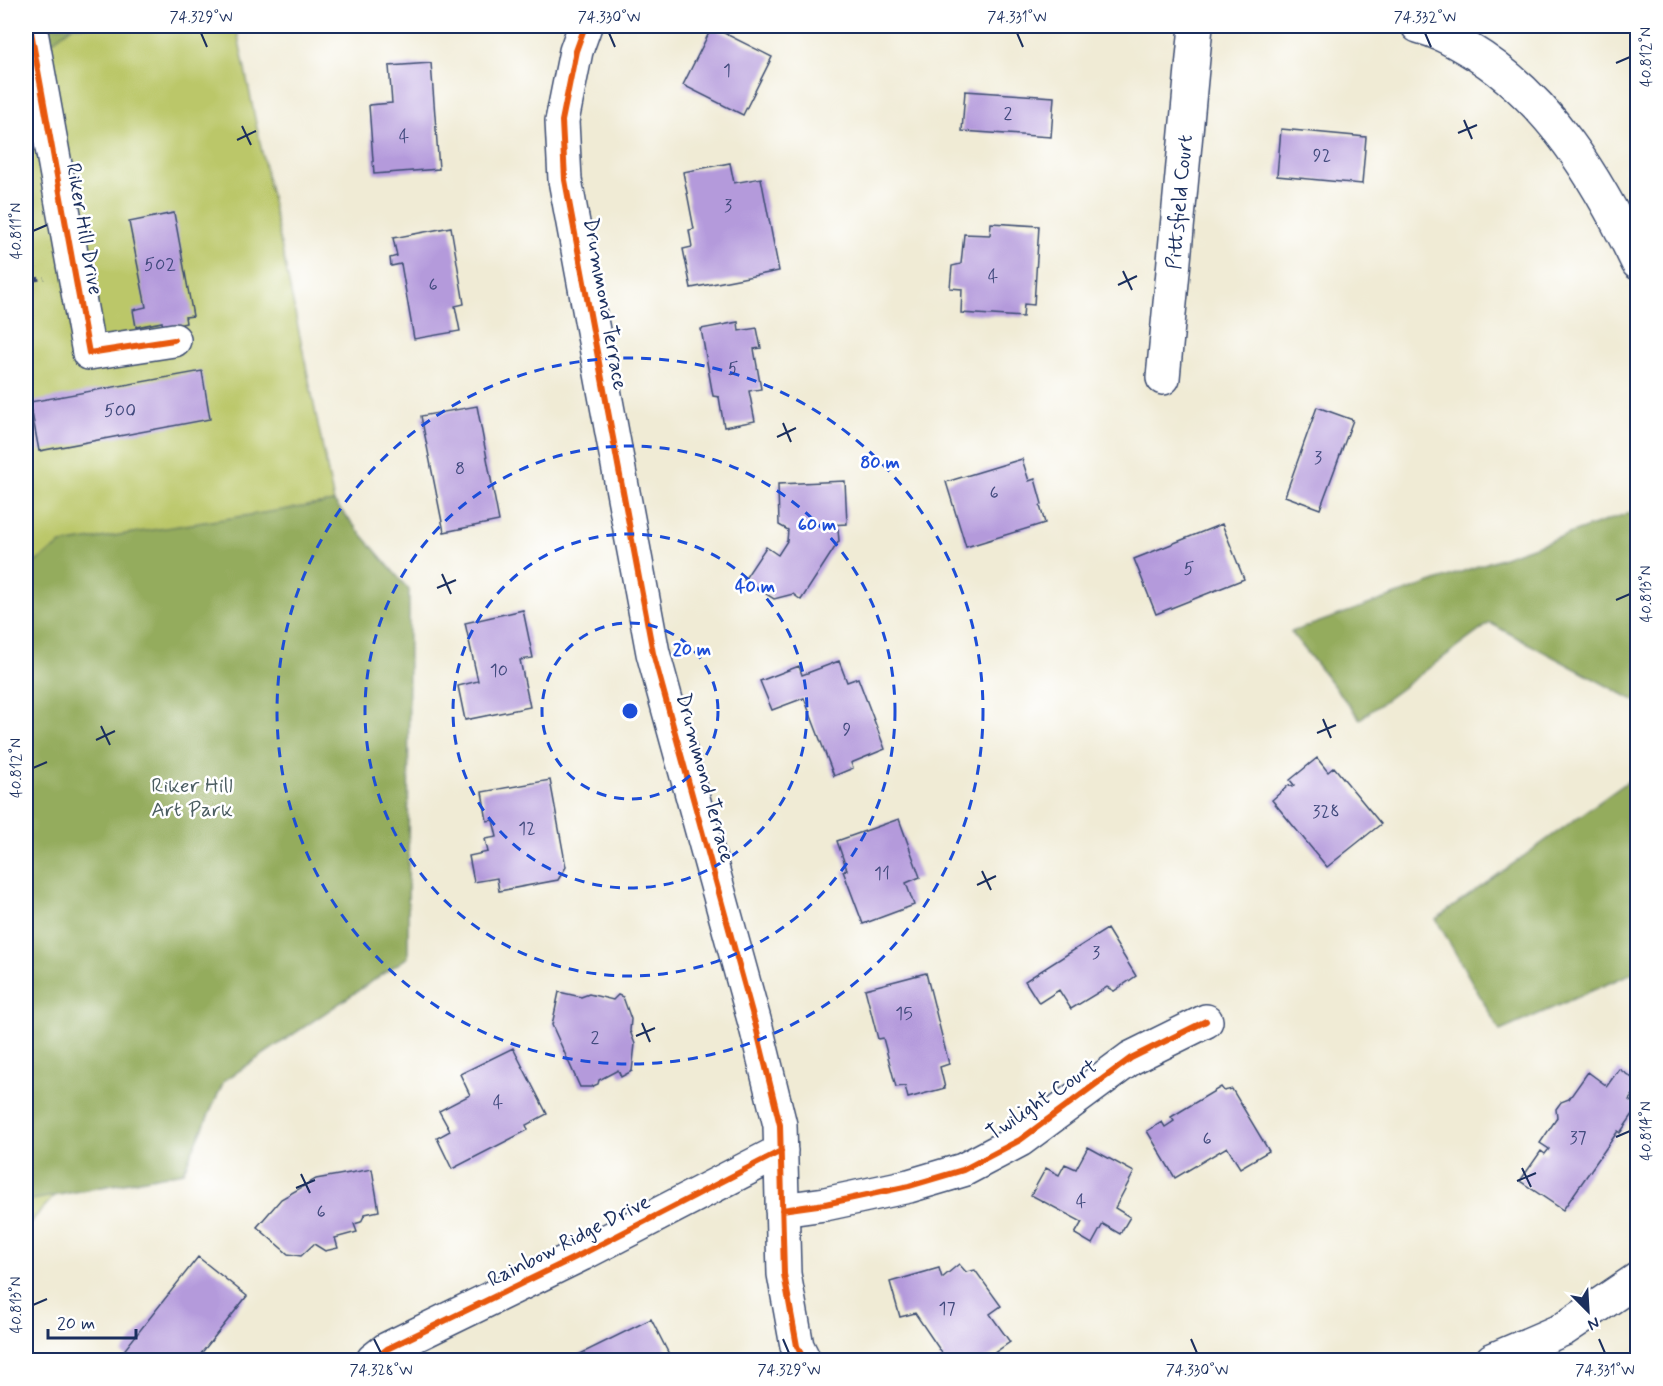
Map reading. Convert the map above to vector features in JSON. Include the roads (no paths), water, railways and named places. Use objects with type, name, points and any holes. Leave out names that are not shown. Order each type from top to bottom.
[{"type":"street","name":"Riker Hill Drive","points":[[30,26],[33,88],[89,353],[174,340]]},
{"type":"street","name":"Drummond Terrace","points":[[585,26],[576,51],[562,121],[567,191],[653,653],[756,1027],[780,1125],[784,1274],[797,1346],[804,1360]]},
{"type":"street","name":"Pittsfield Court","points":[[1163,378],[1196,26]]},
{"type":"street","points":[[1418,26],[1438,31],[1487,60],[1527,93],[1566,137],[1616,218],[1638,263]]},
{"type":"street","name":"Twilight Court","points":[[782,1210],[825,1204],[909,1186],[963,1170],[1020,1140],[1131,1058],[1206,1021]]},
{"type":"street","name":"Rainbow Ridge Drive","points":[[373,1360],[387,1349],[582,1254],[781,1151]]},
{"type":"street","points":[[1492,1360],[1564,1329],[1638,1279]]},
{"type":"park label","name":"Riker Hill Art Park","points":[[192,798]]}]
